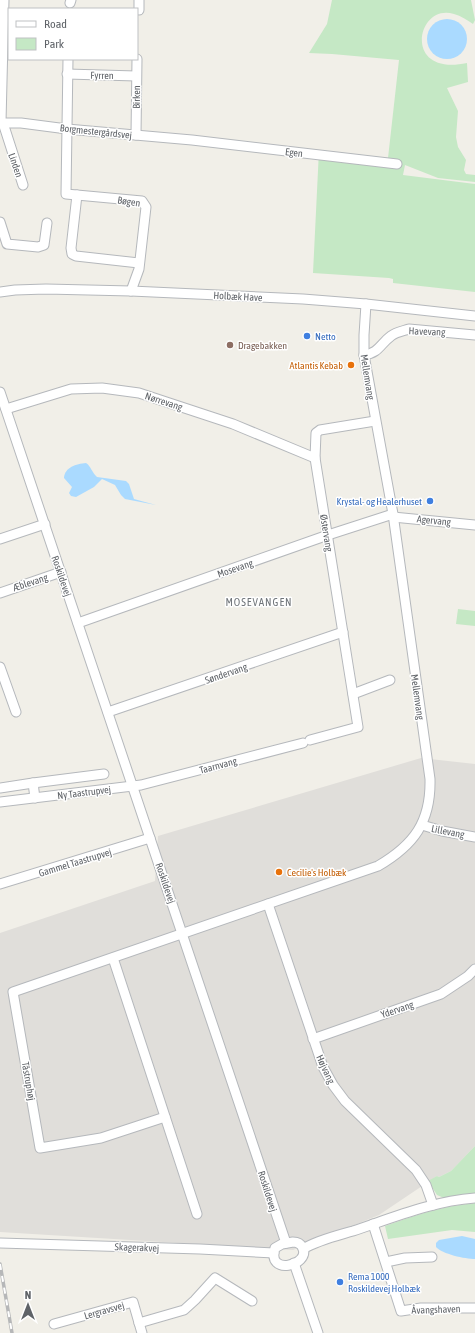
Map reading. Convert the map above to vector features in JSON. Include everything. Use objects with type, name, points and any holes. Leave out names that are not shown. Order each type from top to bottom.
[{"type":"street","name":"Linden","points":[[4,0],[1,122],[23,185]]},
{"type":"street","points":[[139,10],[140,0]]},
{"type":"street","points":[[68,60],[66,194],[77,195],[70,248],[72,254],[76,256],[139,263]]},
{"type":"street","name":"Birken","points":[[136,135],[137,60]]},
{"type":"street","name":"Fyrren","points":[[67,74],[136,76]]},
{"type":"street","name":"Borgmestergårdsvej","points":[[1,122],[192,140]]},
{"type":"street","name":"Egen","points":[[192,140],[397,164]]},
{"type":"street","name":"Bøgen","points":[[77,195],[143,202],[146,207],[138,274],[131,291]]},
{"type":"street","points":[[0,222],[7,244],[38,247],[44,245],[46,223]]},
{"type":"street","name":"Holbæk Have","points":[[0,292],[31,289],[131,291],[366,304],[475,316]]},
{"type":"street","name":"Mellemvang","points":[[183,934],[378,866],[396,856],[409,844],[422,826],[430,799],[430,779],[393,516],[364,355],[366,304]]},
{"type":"street","name":"Havevang","points":[[364,355],[375,353],[391,336],[399,331],[410,329],[475,335]]},
{"type":"street","name":"Nørrevang","points":[[6,409],[67,389],[99,388],[129,391],[234,424],[315,458]]},
{"type":"street","name":"Roskildevej","points":[[0,392],[286,1243]]},
{"type":"street","name":"Østervang","points":[[306,741],[358,727],[315,458],[316,433],[317,431],[375,421]]},
{"type":"street","name":"Agervang","points":[[393,516],[475,525]]},
{"type":"street","name":"Mosevang","points":[[78,622],[328,536],[393,516]]},
{"type":"street","points":[[0,539],[45,524]]},
{"type":"street","name":"Æblevang","points":[[0,592],[61,572]]},
{"type":"street","name":"Søndervang","points":[[108,712],[343,632]]},
{"type":"street","points":[[1,672],[16,712]]},
{"type":"street","points":[[353,694],[390,680]]},
{"type":"street","name":"Taarnvang","points":[[133,786],[306,741]]},
{"type":"street","name":"Ny Taastrupvej","points":[[0,788],[104,774]]},
{"type":"street","points":[[33,784],[35,798]]},
{"type":"street","name":"Ny Taastrupvej","points":[[0,802],[133,786]]},
{"type":"street","name":"Lillevang","points":[[422,826],[442,832],[475,836]]},
{"type":"street","name":"Gammel Taastrupvej","points":[[0,884],[150,838]]},
{"type":"street","name":"Højvang","points":[[268,904],[313,1039],[323,1067],[332,1085],[345,1101],[416,1170],[426,1185],[433,1206]]},
{"type":"street","name":"Tåstruphøj","points":[[165,1117],[101,1138],[40,1148],[13,992],[183,934]]},
{"type":"street","points":[[113,958],[197,1214]]},
{"type":"street","name":"Ydervang","points":[[313,1039],[441,994],[468,976],[475,969]]},
{"type":"street","points":[[303,1249],[316,1243],[373,1224],[433,1206],[475,1198]]},
{"type":"street","name":"Åvangshaven","points":[[373,1224],[401,1310],[422,1308],[475,1308]]},
{"type":"street","points":[[297,1242],[303,1249],[304,1255],[302,1259],[294,1264],[278,1264],[275,1261],[274,1253],[278,1246],[286,1243],[297,1242]]},
{"type":"street","name":"Skagerakvej","points":[[0,1243],[274,1253]]},
{"type":"street","points":[[386,1262],[404,1258],[432,1256]]},
{"type":"street","points":[[294,1264],[318,1333]]},
{"type":"street","points":[[139,1323],[184,1310],[196,1300],[215,1278],[252,1301]]},
{"type":"street","name":"Lergravsvej","points":[[54,1324],[133,1302],[142,1333]]},
{"type":"shaded area","points":[[421,758],[475,764],[475,1146],[451,1171],[439,1177],[437,1176],[379,1215],[293,1250],[0,1232],[0,933],[155,881],[158,836]]},
{"type":"green space","points":[[332,0],[471,0],[475,20],[473,24],[457,15],[441,13],[431,19],[424,28],[422,39],[424,50],[432,60],[446,64],[467,63],[468,82],[447,88],[458,111],[456,137],[458,147],[466,160],[464,170],[466,174],[475,175],[475,182],[438,178],[405,165],[403,175],[475,184],[475,292],[393,283],[393,279],[389,278],[313,273],[319,150],[388,158],[399,60],[309,53],[327,24]]},
{"type":"green space","points":[[458,609],[475,611],[475,626],[456,624]]},
{"type":"green space","points":[[475,1146],[475,1193],[444,1198],[437,1195],[428,1181],[451,1171]]},
{"type":"green space","points":[[475,1203],[475,1232],[452,1230],[388,1239],[385,1226],[440,1209]]},
{"type":"water","points":[[447,19],[455,21],[461,25],[465,31],[467,39],[465,47],[461,53],[455,57],[447,59],[439,57],[433,53],[429,47],[427,39],[429,31],[433,25],[439,21]]},
{"type":"water","points":[[86,463],[97,477],[126,481],[129,484],[134,499],[156,505],[125,499],[115,485],[102,479],[94,487],[76,497],[71,496],[69,493],[72,487],[64,478],[66,471],[78,464]]},
{"type":"water","points":[[462,1236],[475,1239],[475,1259],[454,1256],[439,1250],[436,1247],[436,1243],[439,1240]]},
{"type":"railway","points":[[0,1264],[12,1333]]},
{"type":"place","name":"Netto","points":[[307,336]]},
{"type":"place","name":"Dragebakken","points":[[230,345]]},
{"type":"place","name":"Atlantis Kebab","points":[[351,365]]},
{"type":"place","name":"Krystal- og Healerhuset","points":[[430,501]]},
{"type":"place","name":"Cecilie's Holbæk","points":[[279,872]]},
{"type":"place","name":"Rema 1000 Roskildevej Holbæk","points":[[340,1282]]},
{"type":"district","name":"MOSEVANGEN","points":[[259,602]]}]
